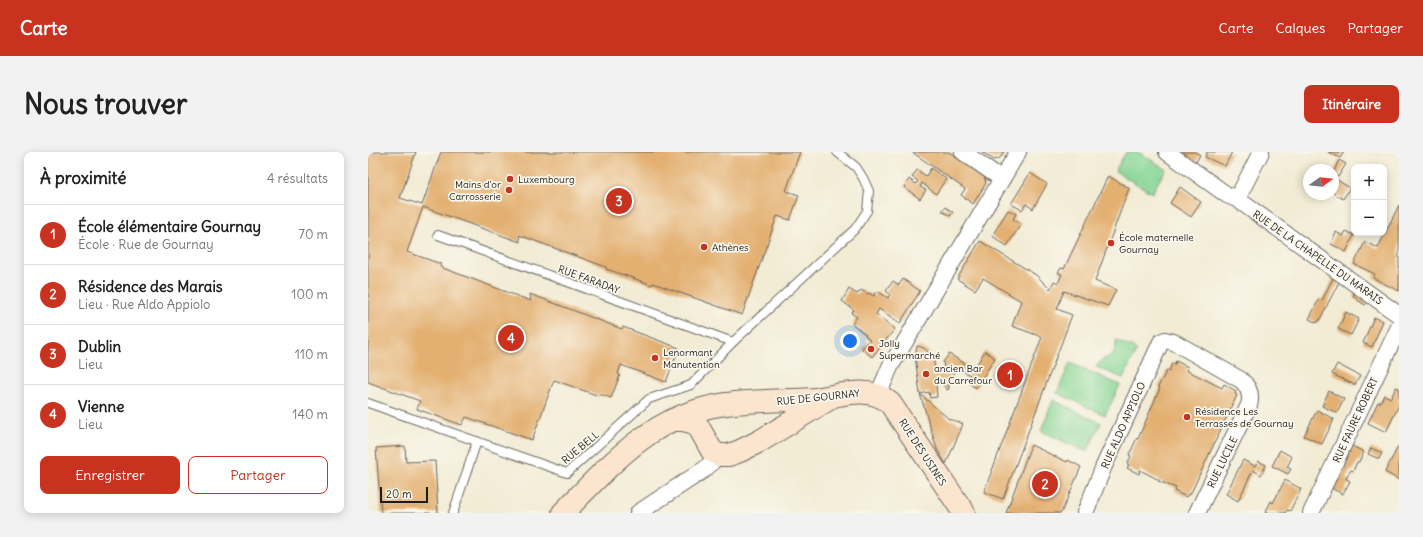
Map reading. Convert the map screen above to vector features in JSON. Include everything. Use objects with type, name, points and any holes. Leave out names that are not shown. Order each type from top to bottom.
[{"type":"street","points":[[963,152],[1002,179]]},
{"type":"street","points":[[878,395],[890,367],[1018,152]]},
{"type":"street","name":"RUE DE LA CHAPELLE DU MARAIS","points":[[1167,152],[1227,195],[1238,199],[1399,315]]},
{"type":"street","points":[[1238,199],[1261,152]]},
{"type":"street","name":"RUE FAURE ROBERT","points":[[1311,513],[1399,327]]},
{"type":"street","name":"RUE ALDO APPIOLO","points":[[1085,513],[1104,466],[1161,342],[1165,340]]},
{"type":"street","name":"RUE LUCILE","points":[[1165,340],[1174,342],[1241,380],[1246,384],[1250,395],[1249,405],[1197,513]]},
{"type":"street","name":"RUE DE GOURNAY","points":[[563,513],[628,450],[648,434],[673,420],[701,409],[722,404],[832,397],[862,392],[878,395]]},
{"type":"street","name":"RUE DES USINES","points":[[878,395],[885,398],[895,408],[964,513]]},
{"type":"street","points":[[638,513],[705,470],[712,462],[725,453],[760,441],[832,397]]},
{"type":"street","points":[[673,420],[683,420],[694,423],[698,426],[712,450],[725,453]]},
{"type":"lane","points":[[732,342],[855,229],[867,211],[869,192],[864,178],[856,167],[837,152]]},
{"type":"lane","name":"RUE FARADAY","points":[[438,235],[732,342]]},
{"type":"lane","name":"RUE BELL","points":[[368,403],[567,473],[649,399],[691,385],[732,342]]},
{"type":"lane","points":[[453,513],[477,441]]},
{"type":"green space","points":[[1126,152],[1138,152],[1166,169],[1152,193],[1115,171]]},
{"type":"green space","points":[[1116,340],[1137,350],[1123,378],[1096,367],[1099,363],[1112,354],[1116,346]]},
{"type":"green space","points":[[1070,363],[1120,385],[1105,415],[1057,393]]},
{"type":"green space","points":[[1053,400],[1101,423],[1087,452],[1041,431]]},
{"type":"building","points":[[368,152],[416,152],[400,198],[422,205],[441,152],[800,152],[786,191],[799,195],[790,220],[777,216],[742,315],[653,283],[652,285],[606,269],[606,267],[519,235],[520,242],[423,207],[407,252],[441,264],[440,267],[531,301],[530,294],[622,329],[623,327],[679,348],[666,382],[621,365],[618,374],[620,375],[611,398],[600,394],[599,396],[554,380],[532,440],[466,417],[462,425],[417,409],[420,401],[368,382]]},
{"type":"building","points":[[912,152],[949,152],[984,176],[986,183],[973,204],[961,195],[965,189]]},
{"type":"building","points":[[982,152],[1004,152],[1000,158],[994,160]]},
{"type":"building","points":[[1180,152],[1195,152],[1200,155],[1196,162]]},
{"type":"building","points":[[1207,152],[1232,152],[1225,166],[1205,157]]},
{"type":"building","points":[[1328,152],[1344,152],[1340,158]]},
{"type":"building","points":[[1339,160],[1346,164],[1339,175],[1339,164],[1337,164]]},
{"type":"building","points":[[931,168],[946,179],[936,194],[922,183],[920,187],[926,190],[920,199],[904,187],[909,179],[916,184],[918,181],[912,177],[917,170],[926,176]]},
{"type":"building","points":[[1030,173],[1047,184],[1033,209],[1026,204],[1022,210],[1011,204]]},
{"type":"building","points":[[1108,176],[1129,188],[1095,281],[1116,290],[1108,306],[1064,291],[1057,309],[1072,315],[1003,499],[984,492],[1042,337],[1012,326],[1021,301],[983,278],[975,290],[957,279],[980,241],[1036,275],[1050,289],[1054,281],[1058,283],[1062,274],[1058,273],[1061,268],[1064,269]]},
{"type":"building","points":[[1339,181],[1350,188],[1343,199],[1339,197]]},
{"type":"building","points":[[1180,187],[1201,202],[1191,217],[1170,203]]},
{"type":"building","points":[[1399,205],[1399,291],[1373,278],[1375,274],[1354,264],[1365,242],[1378,248],[1384,236],[1387,236],[1387,230]]},
{"type":"building","points":[[945,207],[953,212],[950,216],[942,211]]},
{"type":"building","points":[[1008,210],[1016,214],[1013,219],[1021,224],[1007,246],[992,236]]},
{"type":"building","points":[[1346,231],[1351,234],[1351,236],[1354,236],[1346,252],[1331,244],[1336,232],[1343,236]]},
{"type":"building","points":[[1333,278],[1339,282],[1317,323],[1309,319],[1319,299],[1322,300]]},
{"type":"building","points":[[903,279],[920,291],[900,323],[879,309],[876,314],[895,329],[872,357],[862,349],[870,340],[852,324],[857,317],[851,313],[854,310],[842,301],[849,289],[857,294],[861,290],[874,296],[877,291],[888,298],[890,294],[886,291],[893,281],[899,285]]},
{"type":"building","points":[[1356,290],[1369,299],[1365,305],[1353,297]]},
{"type":"building","points":[[1346,312],[1359,319],[1351,335],[1338,329]]},
{"type":"building","points":[[1374,317],[1383,321],[1372,347],[1363,343]]},
{"type":"building","points":[[917,346],[924,348],[933,356],[935,369],[944,368],[943,362],[949,354],[974,369],[985,351],[995,358],[976,388],[965,381],[970,375],[957,368],[948,381],[949,389],[947,390],[941,382],[936,383],[937,397],[930,398],[929,392],[920,394],[915,356]]},
{"type":"building","name":"Résidence Les Terrasses de Gournay","points":[[1176,361],[1188,367],[1186,370],[1222,388],[1224,384],[1236,391],[1235,394],[1237,395],[1190,495],[1188,494],[1186,497],[1174,491],[1176,488],[1158,481],[1159,480],[1140,470],[1139,474],[1127,468],[1129,465],[1127,464],[1131,456],[1129,455],[1137,438],[1138,439],[1160,388],[1158,387],[1167,370],[1169,371],[1172,363],[1175,364]]},
{"type":"building","points":[[1337,364],[1360,376],[1355,385],[1332,374]]},
{"type":"building","points":[[1396,387],[1399,388],[1399,405],[1386,432],[1368,423],[1378,402],[1380,403],[1384,395],[1391,398]]},
{"type":"building","points":[[1329,391],[1344,399],[1337,413],[1322,406]]},
{"type":"building","points":[[920,394],[949,419],[963,424],[946,464],[937,449]]},
{"type":"building","points":[[1317,410],[1334,419],[1322,444],[1304,436]]},
{"type":"building","points":[[1031,445],[1081,467],[1061,513],[1006,513]]},
{"type":"building","points":[[1399,445],[1399,480],[1385,472]]},
{"type":"building","points":[[405,446],[406,462],[435,461],[438,513],[381,513],[376,448]]},
{"type":"building","points":[[1352,446],[1364,452],[1353,471],[1351,470],[1346,479],[1350,481],[1343,494],[1331,488]]},
{"type":"building","points":[[1371,448],[1382,453],[1379,459],[1368,454]]},
{"type":"building","points":[[1280,450],[1292,457],[1287,467],[1291,469],[1288,474],[1272,466]]},
{"type":"building","points":[[1243,460],[1255,466],[1258,461],[1266,465],[1261,475],[1253,470],[1238,501],[1226,494]]},
{"type":"building","points":[[1285,480],[1301,489],[1290,511],[1287,510],[1285,513],[1265,513],[1271,501],[1273,503]]},
{"type":"place","name":"Luxembourg","points":[[510,179]]},
{"type":"place","name":"Mains d'or Carrosserie","points":[[509,190]]},
{"type":"place","name":"Dublin","points":[[619,201]]},
{"type":"place","name":"École maternelle Gournay","points":[[1111,243]]},
{"type":"place","name":"Athènes","points":[[704,247]]},
{"type":"place","name":"Vienne","points":[[511,338]]},
{"type":"place","name":"Jolly Supermarché","points":[[871,349]]},
{"type":"place","name":"Lenormant Manutention","points":[[655,358]]},
{"type":"place","name":"ancien Bar du Carrefour","points":[[926,374]]},
{"type":"place","name":"École élémentaire Gournay","points":[[1010,375]]},
{"type":"place","name":"Résidence Les Terrasses de Gournay","points":[[1187,417]]},
{"type":"place","name":"Résidence des Marais","points":[[1045,484]]}]
